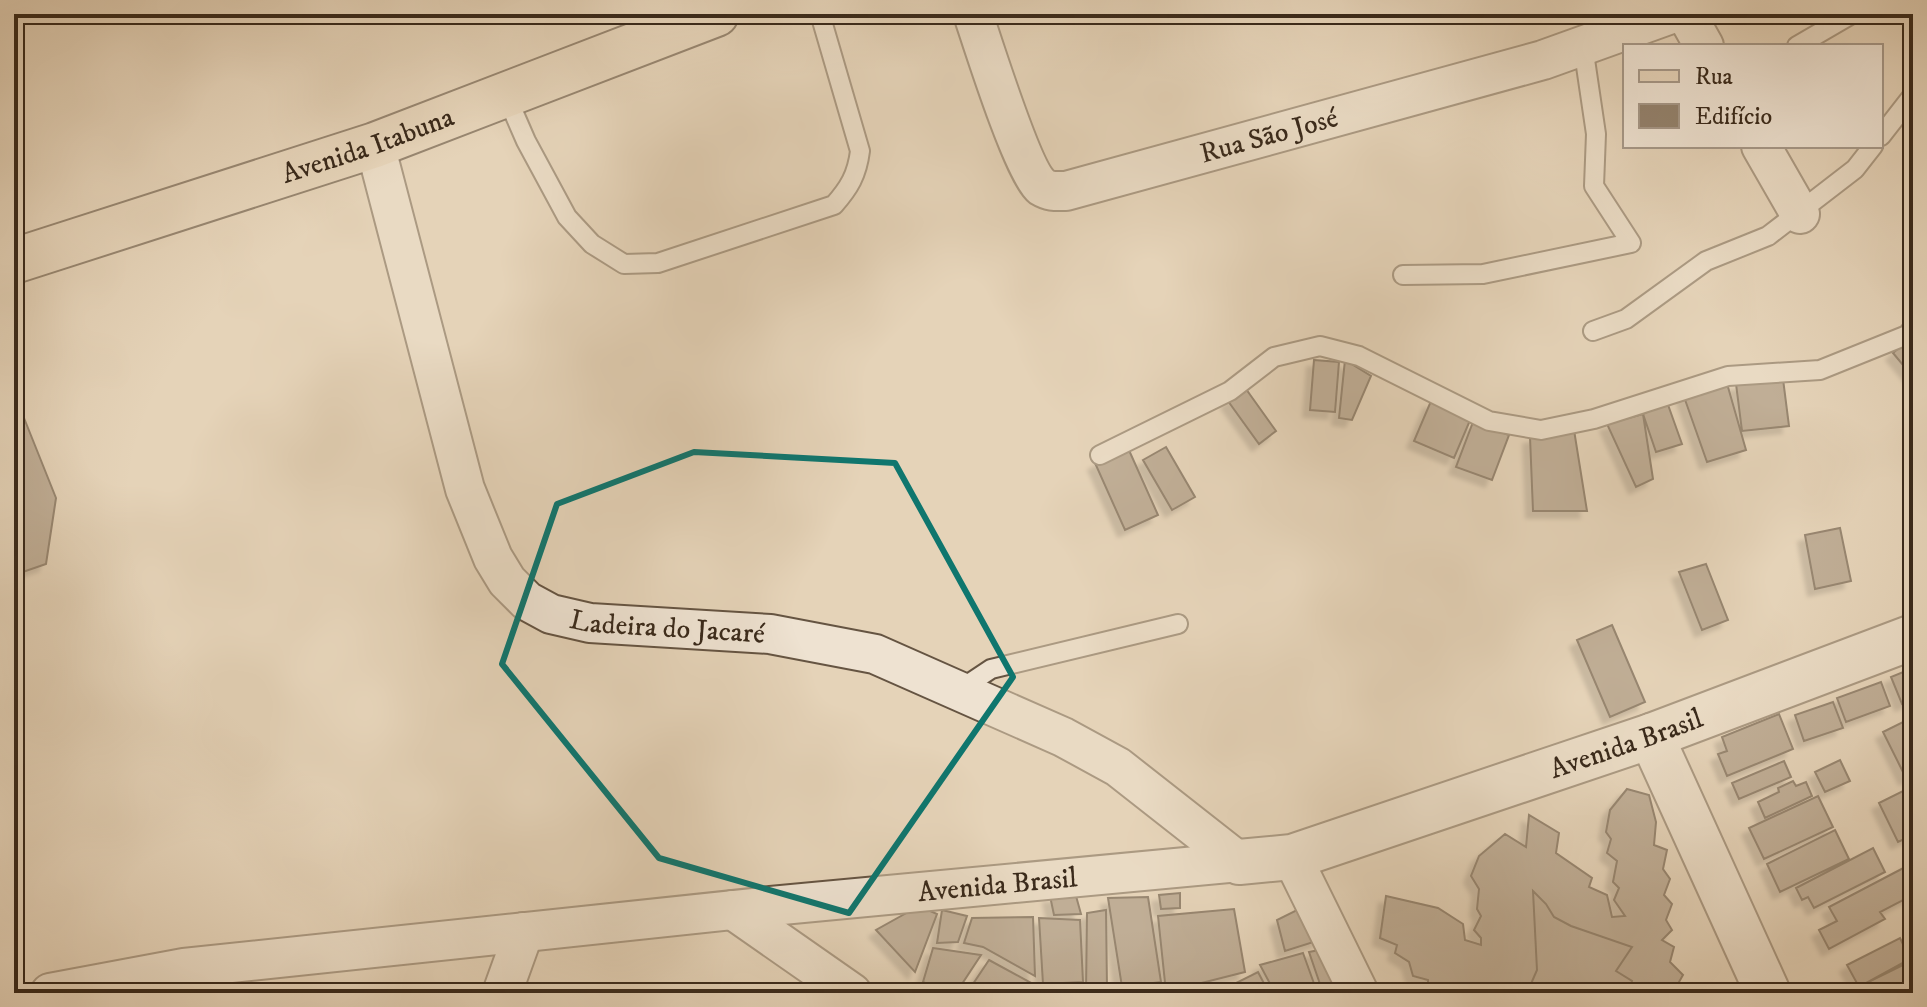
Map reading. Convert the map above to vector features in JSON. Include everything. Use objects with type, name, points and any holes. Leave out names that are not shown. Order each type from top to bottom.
[{"type":"main road","name":"Avenida Itabuna","points":[[14,261],[375,145],[716,14]]},
{"type":"street","name":"Rua São José","points":[[973,14],[1016,138],[1040,186],[1053,192],[1397,102],[1543,60],[1671,14]]},
{"type":"street","points":[[1686,14],[1703,44]]},
{"type":"street","name":"Ladeira do Jacaré","points":[[375,145],[465,489],[493,558],[507,581],[527,601],[551,614],[590,623],[770,634],[875,654],[1063,737],[1118,767],[1239,862]]},
{"type":"street","points":[[1762,148],[1800,214]]},
{"type":"street","name":"Avenida Brasil","points":[[50,993],[184,968],[733,910],[1292,857],[1651,736],[1913,637]]},
{"type":"street","points":[[1651,736],[1768,993]]},
{"type":"street","points":[[1292,857],[1359,993]]},
{"type":"street","points":[[733,910],[852,993]]},
{"type":"street","points":[[502,993],[524,932]]},
{"type":"lane","points":[[506,95],[526,141],[567,217],[592,244],[624,264],[658,263],[834,205],[848,189],[857,173],[860,151],[820,14]]},
{"type":"lane","points":[[1800,44],[1852,14]]},
{"type":"lane","points":[[1403,275],[1483,274],[1631,243],[1594,186],[1596,134],[1583,46]]},
{"type":"lane","points":[[1883,133],[1913,95]]},
{"type":"lane","points":[[1593,331],[1626,319],[1706,261],[1768,236],[1855,169],[1871,148]]},
{"type":"lane","points":[[1100,455],[1230,391],[1274,357],[1320,346],[1359,356],[1489,421],[1541,430],[1594,419],[1728,376],[1820,370],[1907,335],[1913,328]]},
{"type":"lane","points":[[958,691],[991,669],[1178,624]]},
{"type":"highlighted area","points":[[694,452],[895,463],[1013,677],[849,913],[659,858],[502,664],[557,504]]},
{"type":"building","points":[[1910,338],[1913,341],[1913,377],[1893,353]]},
{"type":"building","points":[[1314,360],[1339,362],[1335,412],[1310,410]]},
{"type":"building","points":[[1345,360],[1371,376],[1352,420],[1339,418]]},
{"type":"building","points":[[1783,379],[1789,426],[1742,431],[1736,384]]},
{"type":"building","points":[[1726,380],[1746,450],[1707,462],[1683,394]]},
{"type":"building","points":[[1246,389],[1276,431],[1259,444],[1228,401]]},
{"type":"building","points":[[14,393],[56,498],[46,564],[14,575]]},
{"type":"building","points":[[1431,401],[1471,418],[1454,458],[1414,441]]},
{"type":"building","points":[[1667,402],[1682,444],[1656,452],[1643,414]]},
{"type":"building","points":[[1643,414],[1653,479],[1636,487],[1607,424]]},
{"type":"building","points":[[1473,422],[1509,435],[1492,480],[1456,467]]},
{"type":"building","points":[[1574,430],[1587,511],[1533,511],[1530,437]]},
{"type":"building","points":[[1166,447],[1195,497],[1172,510],[1143,460]]},
{"type":"building","points":[[1128,448],[1158,515],[1125,530],[1095,463]]},
{"type":"building","points":[[1840,528],[1851,581],[1815,589],[1805,535]]},
{"type":"building","points":[[1706,564],[1728,620],[1702,630],[1679,572]]},
{"type":"building","points":[[1612,625],[1645,702],[1610,717],[1577,640]]},
{"type":"building","points":[[1913,668],[1913,699],[1902,704],[1891,677]]},
{"type":"building","points":[[1881,682],[1890,706],[1846,722],[1837,698]]},
{"type":"building","points":[[1833,702],[1843,728],[1804,741],[1795,715]]},
{"type":"building","points":[[1779,714],[1793,749],[1727,776],[1718,754],[1727,751],[1722,737]]},
{"type":"building","points":[[1913,717],[1913,774],[1906,778],[1883,732]]},
{"type":"building","points":[[1840,760],[1850,781],[1825,792],[1815,772]]},
{"type":"building","points":[[1784,761],[1791,777],[1739,799],[1732,783]]},
{"type":"building","points":[[1793,781],[1796,786],[1806,782],[1812,796],[1765,818],[1758,802]]},
{"type":"building","points":[[1913,786],[1913,835],[1898,842],[1879,803]]},
{"type":"building","points":[[1627,789],[1649,795],[1656,822],[1654,845],[1667,850],[1663,869],[1670,879],[1664,895],[1672,904],[1666,920],[1672,930],[1662,940],[1674,947],[1670,962],[1683,975],[1675,989],[1679,993],[1432,993],[1428,991],[1428,980],[1413,976],[1409,962],[1395,953],[1397,945],[1380,938],[1386,896],[1438,908],[1463,924],[1465,940],[1481,945],[1481,938],[1474,930],[1481,916],[1477,909],[1479,889],[1471,876],[1479,856],[1505,834],[1526,847],[1529,815],[1559,833],[1556,853],[1592,878],[1589,887],[1607,895],[1612,917],[1625,916],[1614,900],[1619,888],[1613,882],[1617,861],[1607,853],[1611,839],[1606,832],[1610,810]]},
{"type":"building","points":[[1818,796],[1833,827],[1764,859],[1749,828]]},
{"type":"building","points":[[1835,830],[1849,859],[1780,892],[1767,864]]},
{"type":"building","points":[[1873,848],[1885,872],[1814,908],[1808,897],[1802,900],[1796,888]]},
{"type":"building","points":[[1913,863],[1913,895],[1880,912],[1885,919],[1829,949],[1819,930],[1837,921],[1829,907]]},
{"type":"building","points":[[1533,891],[1554,917],[1632,947],[1616,971],[1632,981],[1627,993],[1527,993],[1537,970]]},
{"type":"building","points":[[1180,893],[1180,908],[1161,909],[1159,895]]},
{"type":"building","points":[[1050,896],[1076,896],[1081,914],[1054,915]]},
{"type":"building","points":[[1148,897],[1161,982],[1122,987],[1108,898]]},
{"type":"building","points":[[919,906],[937,914],[915,972],[876,930]]},
{"type":"building","points":[[1305,906],[1320,940],[1285,951],[1277,920]]},
{"type":"building","points":[[1234,909],[1245,972],[1166,992],[1158,916]]},
{"type":"building","points":[[942,910],[967,916],[958,942],[937,943]]},
{"type":"building","points":[[1106,910],[1107,988],[1086,992],[1087,913]]},
{"type":"building","points":[[1033,917],[1035,976],[983,947],[964,943],[972,918]]},
{"type":"building","points":[[1039,918],[1080,920],[1083,982],[1043,984]]},
{"type":"building","points":[[1900,938],[1910,959],[1859,987],[1847,965]]},
{"type":"building","points":[[933,948],[981,955],[956,993],[946,993],[923,982]]},
{"type":"building","points":[[1329,948],[1343,980],[1321,987],[1309,952]]},
{"type":"building","points":[[1303,953],[1316,989],[1310,993],[1275,993],[1260,965]]},
{"type":"building","points":[[989,960],[1035,985],[1028,993],[982,993],[971,987]]},
{"type":"building","points":[[1913,960],[1913,993],[1846,993]]},
{"type":"building","points":[[1258,972],[1269,993],[1225,993],[1224,989]]}]
